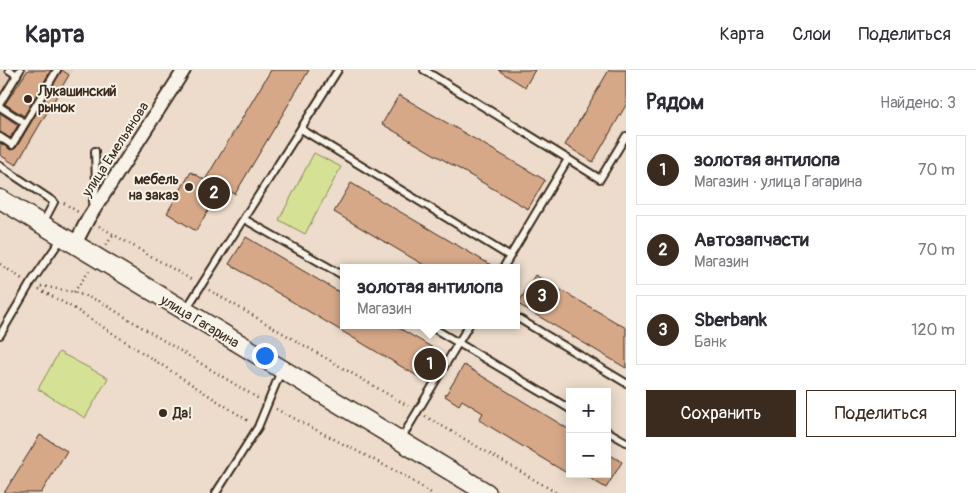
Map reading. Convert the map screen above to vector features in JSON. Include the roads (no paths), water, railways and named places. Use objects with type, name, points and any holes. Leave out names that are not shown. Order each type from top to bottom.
[{"type":"main road","name":"улица Гагарина","points":[[0,199],[41,226],[487,493]]},
{"type":"street","name":"улица Емельянова","points":[[68,242],[88,219],[184,70]]},
{"type":"lane","points":[[9,70],[19,73],[0,105],[25,123]]},
{"type":"lane","points":[[0,137],[12,145],[57,70]]},
{"type":"lane","points":[[185,312],[338,70]]},
{"type":"lane","points":[[424,70],[600,180],[626,136]]},
{"type":"lane","points":[[301,129],[509,256]]},
{"type":"lane","points":[[88,219],[96,187],[96,151]]},
{"type":"lane","points":[[505,264],[568,159]]},
{"type":"lane","points":[[0,166],[54,202],[41,226]]},
{"type":"lane","points":[[244,218],[340,274]]},
{"type":"lane","points":[[0,335],[30,284],[68,242]]},
{"type":"lane","points":[[520,319],[626,383]]},
{"type":"lane","points":[[435,329],[566,407]]},
{"type":"lane","points":[[400,440],[466,329]]},
{"type":"lane","points":[[216,493],[258,427],[269,405],[282,370]]},
{"type":"lane","points":[[610,433],[626,442]]},
{"type":"place","name":"Лукашинский рынок","points":[[28,99]]},
{"type":"place","name":"мебель на заказ","points":[[189,187]]},
{"type":"place","name":"Автозапчасти","points":[[214,193]]},
{"type":"place","name":"Sberbank","points":[[542,296]]},
{"type":"place","name":"золотая антилопа","points":[[430,364]]},
{"type":"place","name":"Да!","points":[[163,413]]}]
